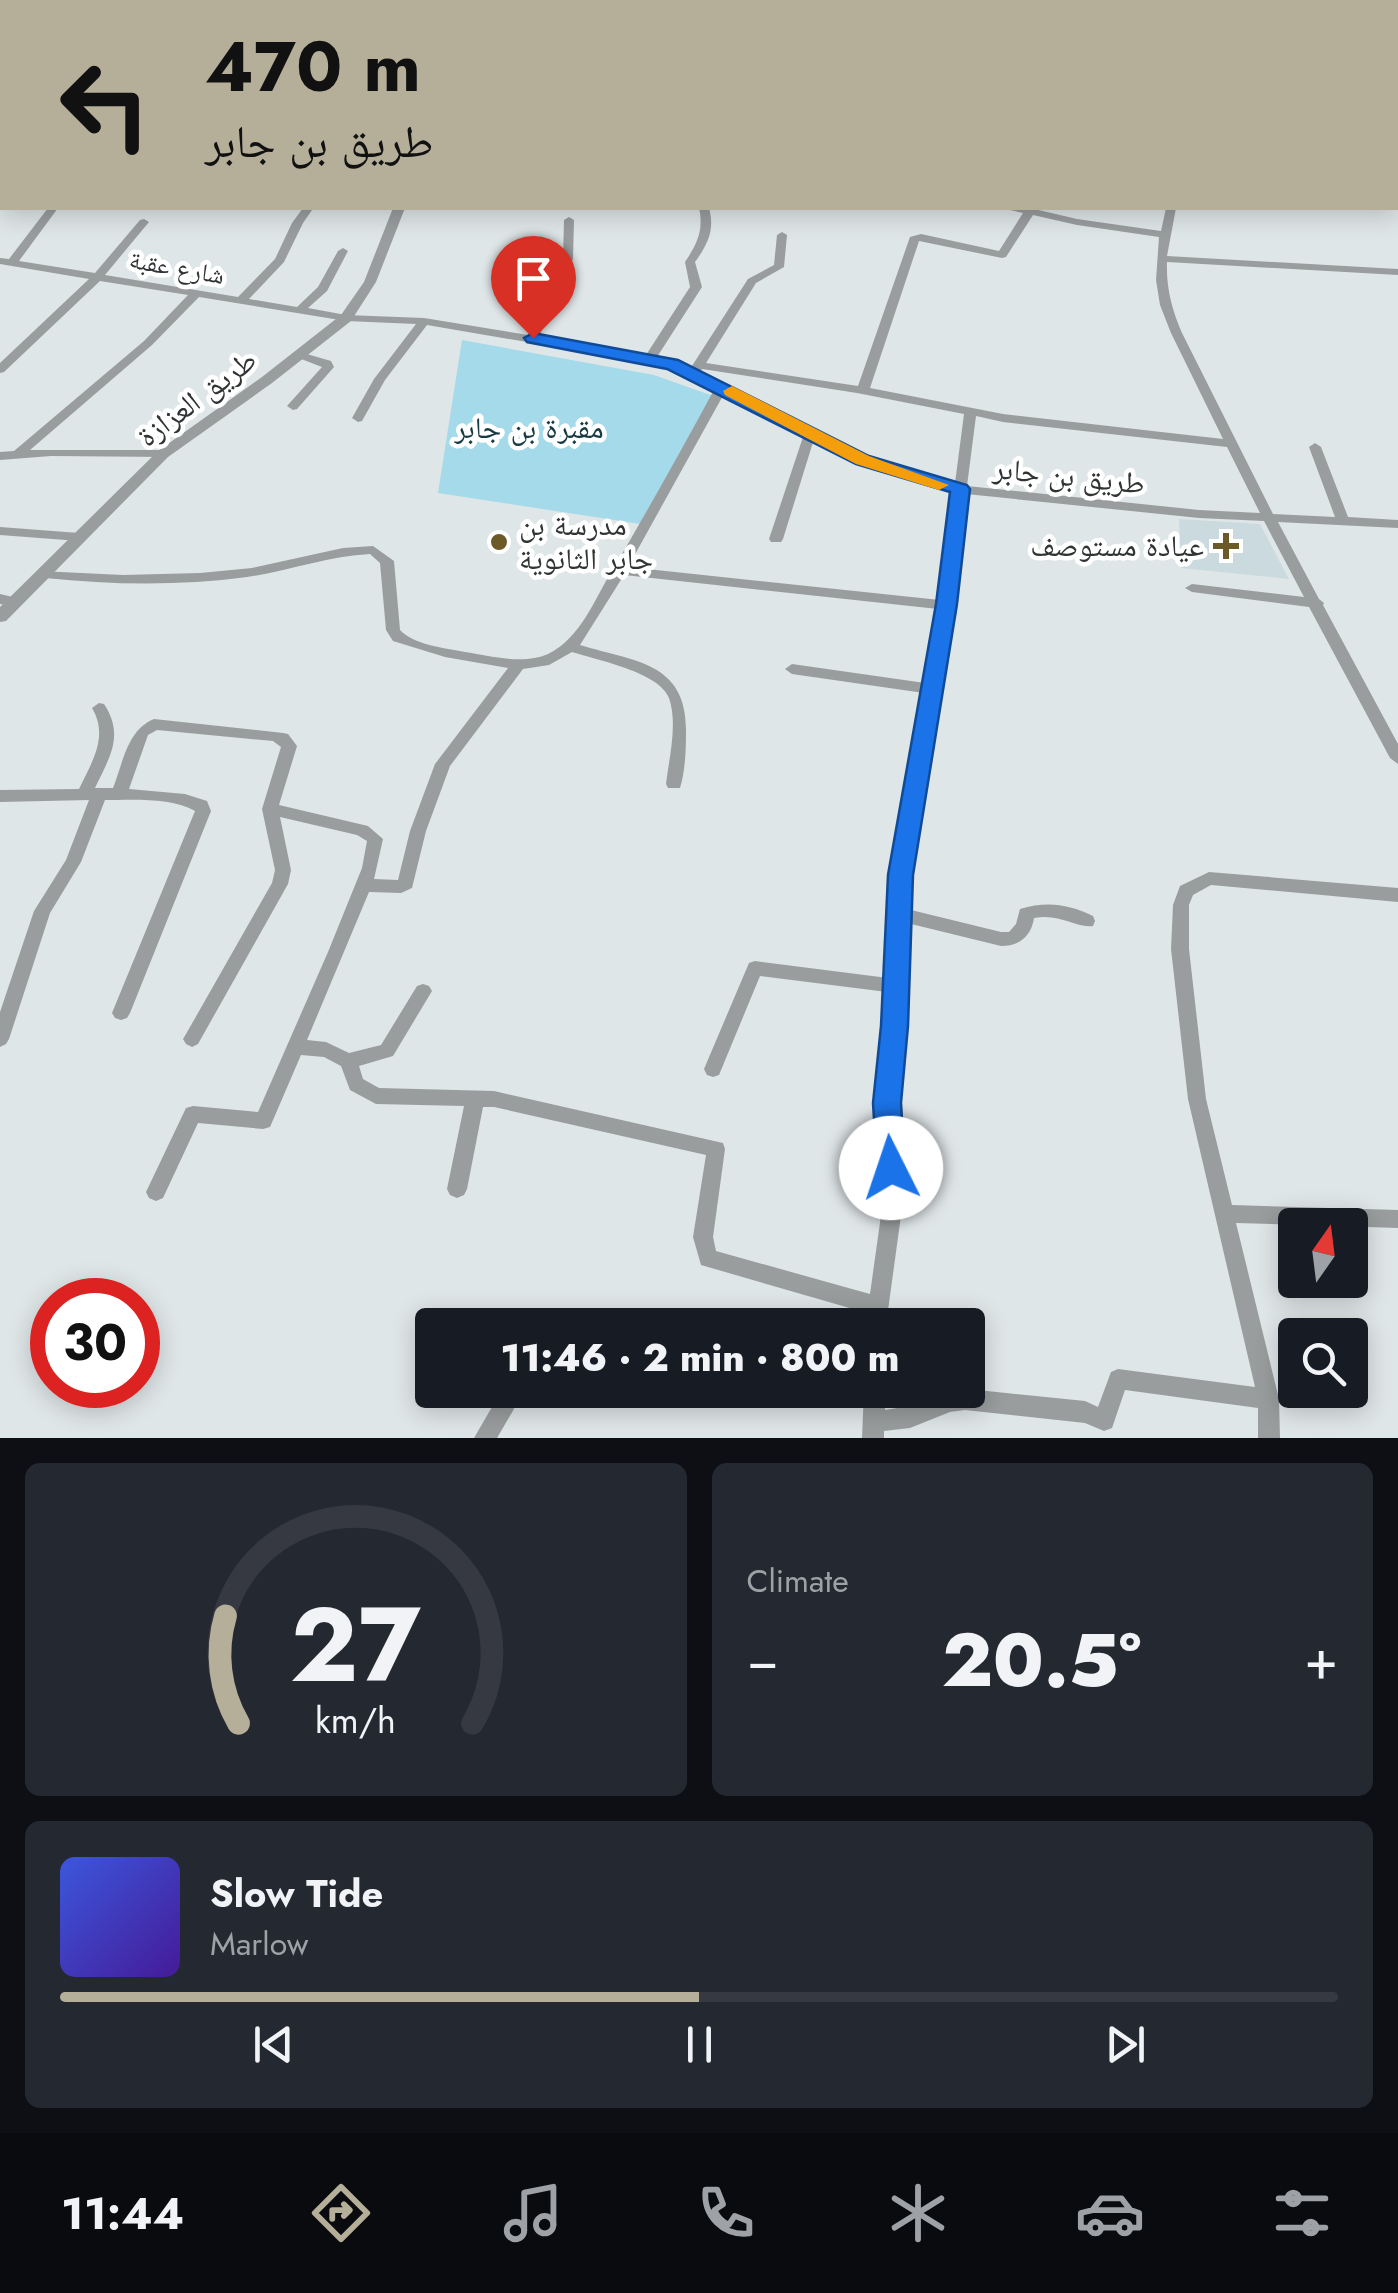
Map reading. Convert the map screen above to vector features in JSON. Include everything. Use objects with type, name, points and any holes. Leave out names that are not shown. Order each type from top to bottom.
[{"type":"street","points":[[6,261],[50,210]]},
{"type":"street","points":[[240,301],[277,264],[292,227],[307,210]]},
{"type":"street","name":"طريق العزازة","points":[[0,617],[8,600],[45,574],[163,454],[300,356],[346,318],[370,282],[398,210]]},
{"type":"street","points":[[650,359],[696,287],[689,266],[706,239],[704,210]]},
{"type":"street","points":[[1022,210],[1165,235]]},
{"type":"street","points":[[1171,210],[1162,259],[1163,295],[1265,515],[1398,758]]},
{"type":"street","points":[[863,390],[914,239],[921,237],[1002,255],[1030,212]]},
{"type":"street","points":[[533,338],[568,259],[569,220]]},
{"type":"street","points":[[0,368],[98,277],[144,222]]},
{"type":"street","points":[[782,236],[779,267],[752,281],[695,369],[863,390],[970,412],[1230,444]]},
{"type":"street","points":[[300,310],[323,289],[343,251]]},
{"type":"street","points":[[1162,259],[1398,272]]},
{"type":"street","name":"شارع عقبة","points":[[6,261],[346,318]]},
{"type":"street","points":[[18,454],[148,343],[196,294]]},
{"type":"street","name":"طريق بن جابر","points":[[346,318],[424,321],[695,369],[879,467],[960,489],[1199,514],[1398,524]]},
{"type":"street","points":[[358,418],[380,378],[424,321]]},
{"type":"street","points":[[293,406],[328,367],[327,363],[300,356]]},
{"type":"street","points":[[45,574],[125,580],[178,578],[249,572],[373,550],[388,561],[393,630],[398,638],[410,646],[536,664],[572,647],[722,386]]},
{"type":"street","points":[[879,1308],[893,1200],[887,1103],[900,875],[946,604],[970,412]]},
{"type":"street","points":[[776,539],[810,432]]},
{"type":"street","points":[[1315,447],[1343,521]]},
{"type":"street","points":[[0,456],[163,454]]},
{"type":"street","points":[[0,531],[80,537]]},
{"type":"street","points":[[619,570],[946,604]]},
{"type":"street","points":[[1192,588],[1317,604]]},
{"type":"street","points":[[572,647],[659,675],[677,693],[682,724],[674,784]]},
{"type":"street","points":[[364,885],[400,887],[409,880],[418,831],[442,764],[519,664]]},
{"type":"street","points":[[792,669],[932,690]]},
{"type":"street","points":[[0,1039],[42,911],[74,862],[111,730],[109,718],[100,708]]},
{"type":"street","points":[[119,794],[142,732],[162,724],[273,736],[287,741],[289,746],[270,809],[283,870],[280,884],[192,1039]]},
{"type":"street","points":[[0,797],[119,794],[190,801],[201,806],[203,811],[120,1012]]},
{"type":"street","points":[[156,1192],[190,1117],[198,1112],[263,1122],[364,885],[375,844],[373,835],[270,809]]},
{"type":"street","points":[[1269,1438],[1268,1399],[1197,1098],[1180,949],[1181,905],[1186,892],[1208,878],[1398,895]]},
{"type":"street","points":[[899,914],[1002,939],[1013,939],[1024,927],[1026,914],[1040,909],[1054,908],[1087,921]]},
{"type":"street","points":[[712,1069],[755,968],[896,986]]},
{"type":"street","points":[[296,1047],[326,1050],[348,1061],[387,1051],[424,990]]},
{"type":"street","points":[[348,1061],[356,1084],[376,1096],[476,1098],[716,1149],[703,1237],[708,1258],[855,1308]]},
{"type":"street","points":[[457,1189],[476,1098]]},
{"type":"street","points":[[1226,1214],[1398,1218]]},
{"type":"street","points":[[874,1430],[950,1400],[965,1399],[1085,1412],[1104,1420],[1118,1380],[1268,1399]]},
{"type":"street","points":[[485,1438],[503,1408]]},
{"type":"shaded area","name":"عيادة مستوصف","points":[[1179,519],[1260,524],[1289,579],[1181,568]]},
{"type":"green space","name":"مقبرة بن جابر","points":[[462,340],[654,375],[716,397],[647,525],[438,493]]},
{"type":"slow traffic","points":[[732,391],[862,460],[939,485]]},
{"type":"place","name":"مدرسة بن جابر الثانوية","points":[[499,542]]},
{"type":"place","name":"عيادة مستوصف","points":[[1226,546]]},
{"type":"route","points":[[533,338],[672,364],[862,460],[960,489],[946,604],[900,875],[895,1026],[887,1103],[891,1168]]}]
